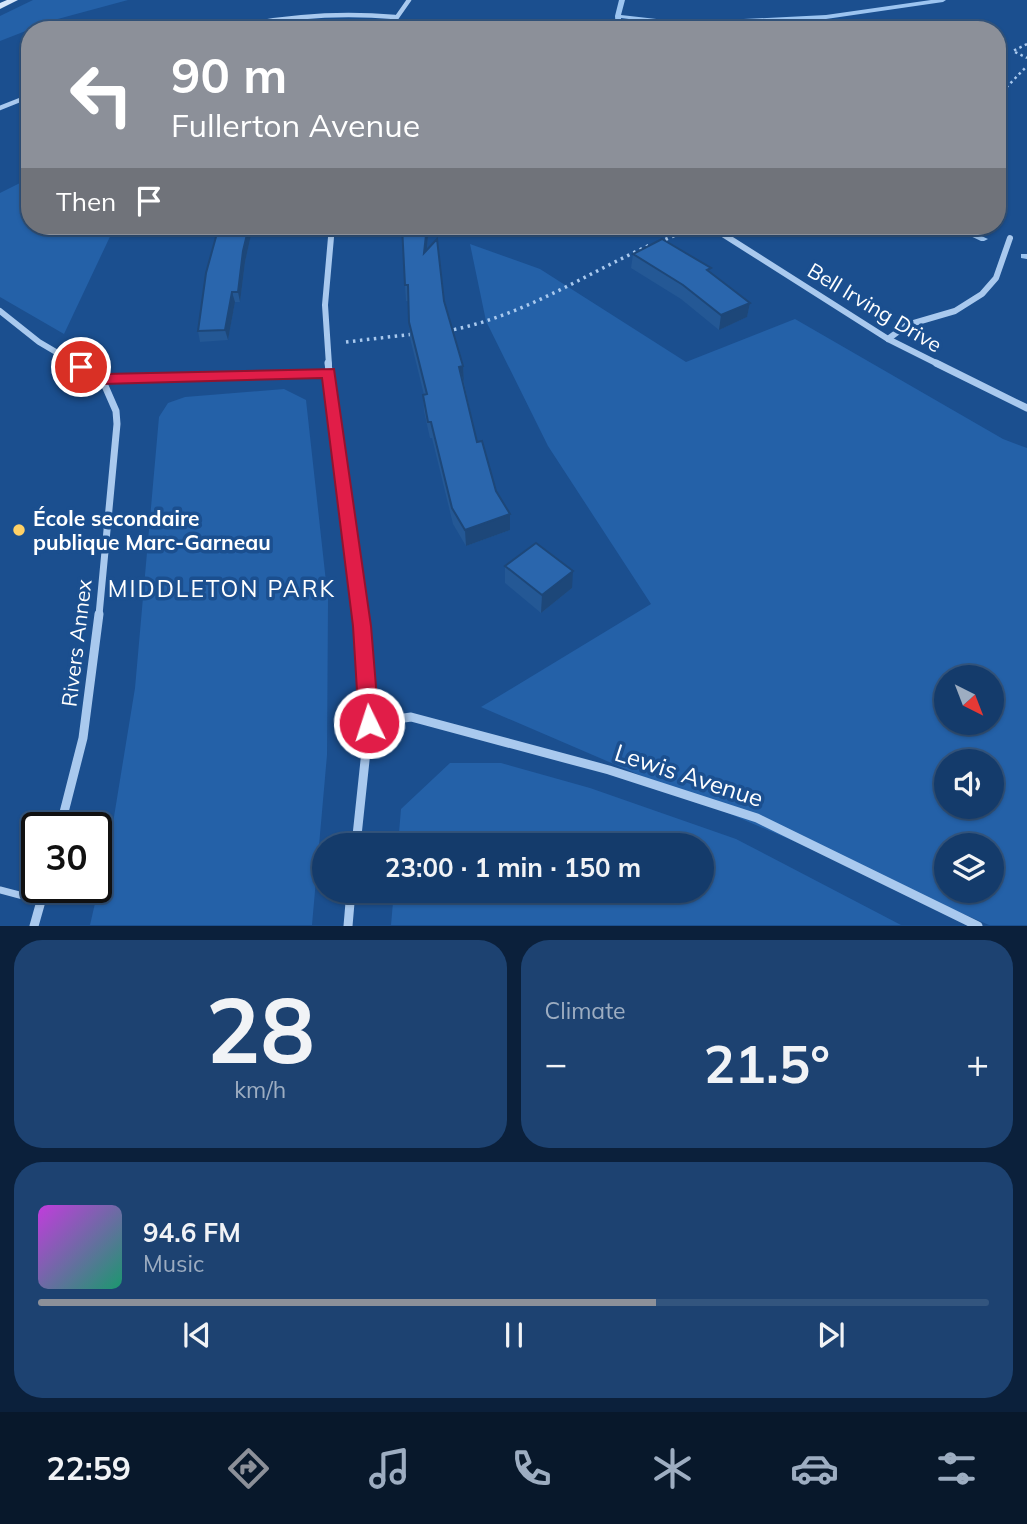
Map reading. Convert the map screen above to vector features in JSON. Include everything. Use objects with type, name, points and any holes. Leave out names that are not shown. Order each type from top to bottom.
[{"type":"main road","points":[[0,6],[14,0]]},
{"type":"street","points":[[393,21],[409,0]]},
{"type":"street","points":[[258,21],[309,13],[357,12],[395,17]]},
{"type":"street","points":[[0,108],[21,100]]},
{"type":"street","points":[[331,235],[325,305],[329,373],[362,626],[369,723],[357,833]]},
{"type":"street","name":"Bell Irving Drive","points":[[724,235],[888,339],[1027,408]]},
{"type":"street","points":[[888,339],[907,325],[955,311],[982,294],[996,278],[1010,238]]},
{"type":"street","points":[[0,311],[39,342],[102,379],[329,373]]},
{"type":"street","name":"Rivers Annex","points":[[64,812],[83,738],[102,589],[117,424],[116,411],[102,379]]},
{"type":"street","name":"Lewis Avenue","points":[[369,723],[411,717],[609,770],[757,818],[978,926]]},
{"type":"street","points":[[34,926],[41,903]]},
{"type":"street","points":[[348,926],[350,903]]},
{"type":"lane","points":[[0,890],[21,896]]},
{"type":"path","points":[[1027,44],[1013,51],[1027,58]]},
{"type":"path","points":[[1006,88],[1027,66]]},
{"type":"path","points":[[444,331],[470,328],[547,300],[619,258],[676,235]]},
{"type":"path","points":[[328,344],[418,334]]},
{"type":"shaded area","points":[[33,0],[128,0],[51,21],[21,21],[21,33],[0,41],[0,16]]},
{"type":"shaded area","points":[[21,182],[21,235],[111,235],[64,334],[0,297],[0,193]]},
{"type":"shaded area","points":[[470,244],[540,269],[686,362],[795,319],[1003,439],[1027,448],[1027,925],[989,925],[938,903],[1004,903],[1004,833],[934,833],[934,901],[481,707],[651,604],[548,446],[486,321]]},
{"type":"shaded area","points":[[284,389],[306,400],[328,600],[327,755],[320,833],[312,833],[312,925],[90,925],[95,903],[112,903],[112,829],[135,688],[159,417],[168,403],[185,397]]},
{"type":"shaded area","points":[[450,763],[501,763],[590,788],[736,839],[901,925],[391,925],[393,903],[714,903],[714,833],[399,833],[401,809]]},
{"type":"building","points":[[217,235],[247,235],[238,292],[232,292],[225,330],[198,331],[206,273]]},
{"type":"building","points":[[402,235],[426,235],[424,253],[437,239],[444,301],[463,366],[459,367],[477,442],[482,441],[496,491],[510,514],[465,530],[452,508],[431,422],[428,422],[423,395],[427,394],[409,322],[408,285],[405,285]]},
{"type":"building","points":[[662,239],[711,268],[707,270],[750,303],[721,315],[683,285],[633,254]]},
{"type":"building","points":[[536,543],[573,571],[542,595],[505,566]]},
{"type":"waterway","points":[[618,16],[622,0]]},
{"type":"waterway","points":[[744,21],[826,17],[943,0]]},
{"type":"waterway","points":[[618,16],[659,21]]},
{"type":"waterway","points":[[618,16],[618,21]]},
{"type":"waterway","points":[[974,235],[984,239]]},
{"type":"place","name":"École secondaire publique Marc-Garneau","points":[[19,530]]},
{"type":"district","name":"MIDDLETON PARK","points":[[222,588]]},
{"type":"route","points":[[81,367],[102,379],[329,373],[362,626],[369,723]]}]
